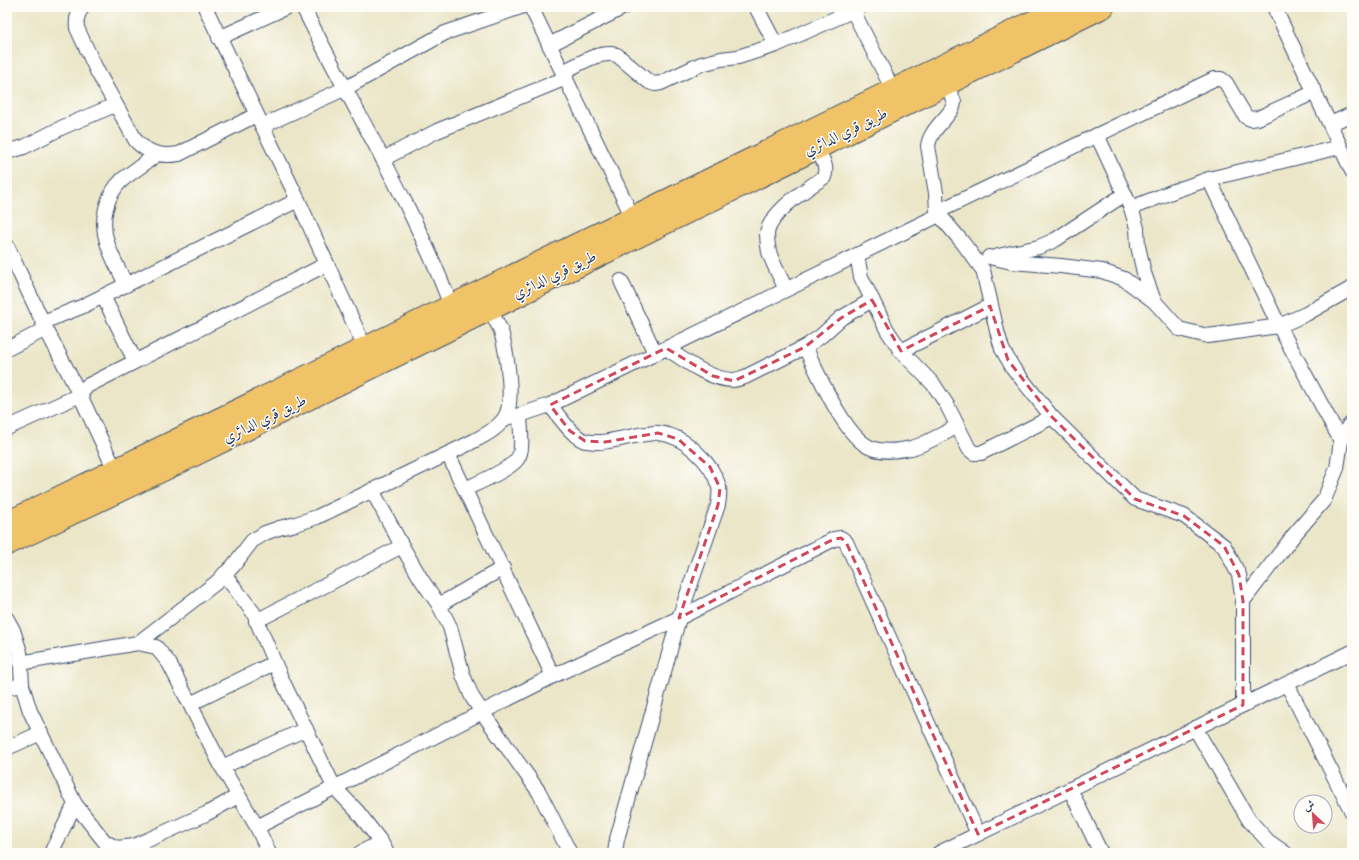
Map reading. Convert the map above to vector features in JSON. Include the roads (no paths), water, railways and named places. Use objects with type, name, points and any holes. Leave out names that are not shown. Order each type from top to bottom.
[{"type":"highway","name":"طريق قري الدائري","points":[[7,544],[365,348],[1063,7]]},
{"type":"highway","name":"طريق قري الدائري","points":[[7,523],[115,470],[179,450],[490,309],[1103,7]]},
{"type":"street","points":[[83,7],[76,20],[77,28],[115,105],[136,141],[149,152],[168,156],[179,154],[259,121],[346,88],[445,34],[530,8],[633,218]]},
{"type":"street","points":[[205,7],[298,200],[365,348]]},
{"type":"street","points":[[219,38],[287,7]]},
{"type":"street","points":[[303,7],[383,159],[439,275],[450,306]]},
{"type":"street","points":[[549,45],[624,7]]},
{"type":"street","points":[[756,7],[776,45]]},
{"type":"street","points":[[1274,7],[1352,171]]},
{"type":"street","points":[[383,159],[438,131],[564,75],[601,54],[612,53],[617,55],[649,82],[661,83],[701,64],[738,57],[776,45],[855,8],[893,90]]},
{"type":"street","points":[[505,418],[520,415],[550,405],[857,255],[938,213],[1214,79],[1221,79],[1226,82],[1246,117],[1252,119],[1258,118],[1315,92]]},
{"type":"street","points":[[947,84],[954,102],[953,107],[934,131],[928,146],[938,213],[982,258],[990,306],[1002,349],[1008,360],[1052,417],[1135,499],[1184,516],[1224,546],[1239,575],[1243,600],[1243,705]]},
{"type":"street","points":[[7,152],[24,146],[63,127],[115,105]]},
{"type":"street","points":[[1330,124],[1352,114]]},
{"type":"street","points":[[1097,135],[1131,208],[1137,228],[1138,246],[1144,273],[1154,301]]},
{"type":"street","points":[[1131,208],[1209,179],[1340,147]]},
{"type":"street","points":[[786,289],[770,252],[767,234],[776,217],[790,202],[824,177],[826,167],[816,148]]},
{"type":"street","points":[[126,284],[107,242],[104,223],[106,205],[112,193],[122,181],[157,154]]},
{"type":"street","points":[[1209,179],[1279,326],[1341,441]]},
{"type":"street","points":[[982,258],[1039,247],[1055,240],[1125,194]]},
{"type":"street","points":[[7,349],[44,326],[81,307],[298,200]]},
{"type":"street","points":[[7,248],[44,326],[80,395],[115,470]]},
{"type":"street","points":[[857,255],[861,277],[884,325],[901,350],[934,385],[947,405],[969,449],[974,453],[981,453],[1052,417]]},
{"type":"street","points":[[982,258],[1102,271],[1124,279],[1154,301],[1179,329],[1208,336],[1279,326],[1306,314],[1352,288]]},
{"type":"street","points":[[7,428],[80,395],[87,386],[327,264]]},
{"type":"street","points":[[621,281],[660,350],[713,376],[734,381],[805,347],[821,336],[841,318],[872,300]]},
{"type":"street","points":[[103,296],[135,361]]},
{"type":"street","points":[[901,350],[990,306]]},
{"type":"street","points":[[138,643],[217,582],[233,566],[244,550],[265,533],[318,517],[490,432],[505,418],[509,410],[510,377],[500,330],[490,309]]},
{"type":"street","points":[[805,347],[839,414],[852,433],[868,446],[886,452],[912,448],[958,426]]},
{"type":"street","points":[[550,405],[570,431],[585,441],[605,442],[658,432],[678,439],[696,451],[710,467],[720,488],[718,505],[679,618],[621,824],[616,853]]},
{"type":"street","points":[[465,489],[505,469],[518,459],[521,448],[520,415]]},
{"type":"street","points":[[1243,600],[1294,535],[1324,500],[1336,468],[1341,441],[1348,427],[1352,424]]},
{"type":"street","points":[[448,454],[553,676]]},
{"type":"street","points":[[372,490],[402,546],[421,579],[439,605],[450,627],[463,675],[472,696],[539,792],[570,853]]},
{"type":"street","points":[[257,827],[553,676],[679,618],[834,539],[841,538],[846,542],[978,834]]},
{"type":"street","points":[[256,621],[402,546]]},
{"type":"street","points":[[439,605],[503,568]]},
{"type":"street","points":[[224,574],[253,612],[274,663],[334,787],[356,811],[384,848],[360,853]]},
{"type":"street","points":[[7,619],[13,630],[20,652],[22,685],[30,711],[75,804],[105,842],[118,848],[134,846],[206,814],[238,796]]},
{"type":"street","points":[[20,663],[138,643],[156,647],[169,663],[222,768],[257,827],[269,853]]},
{"type":"street","points":[[939,853],[1352,652]]},
{"type":"street","points":[[190,704],[274,663]]},
{"type":"street","points":[[1287,684],[1352,812]]},
{"type":"street","points":[[7,688],[22,685]]},
{"type":"street","points":[[222,768],[306,728]]},
{"type":"street","points":[[1195,728],[1249,820],[1268,841],[1285,853]]},
{"type":"street","points":[[7,748],[41,733]]},
{"type":"street","points":[[1070,789],[1101,853]]},
{"type":"street","points":[[54,851],[75,804]]}]
